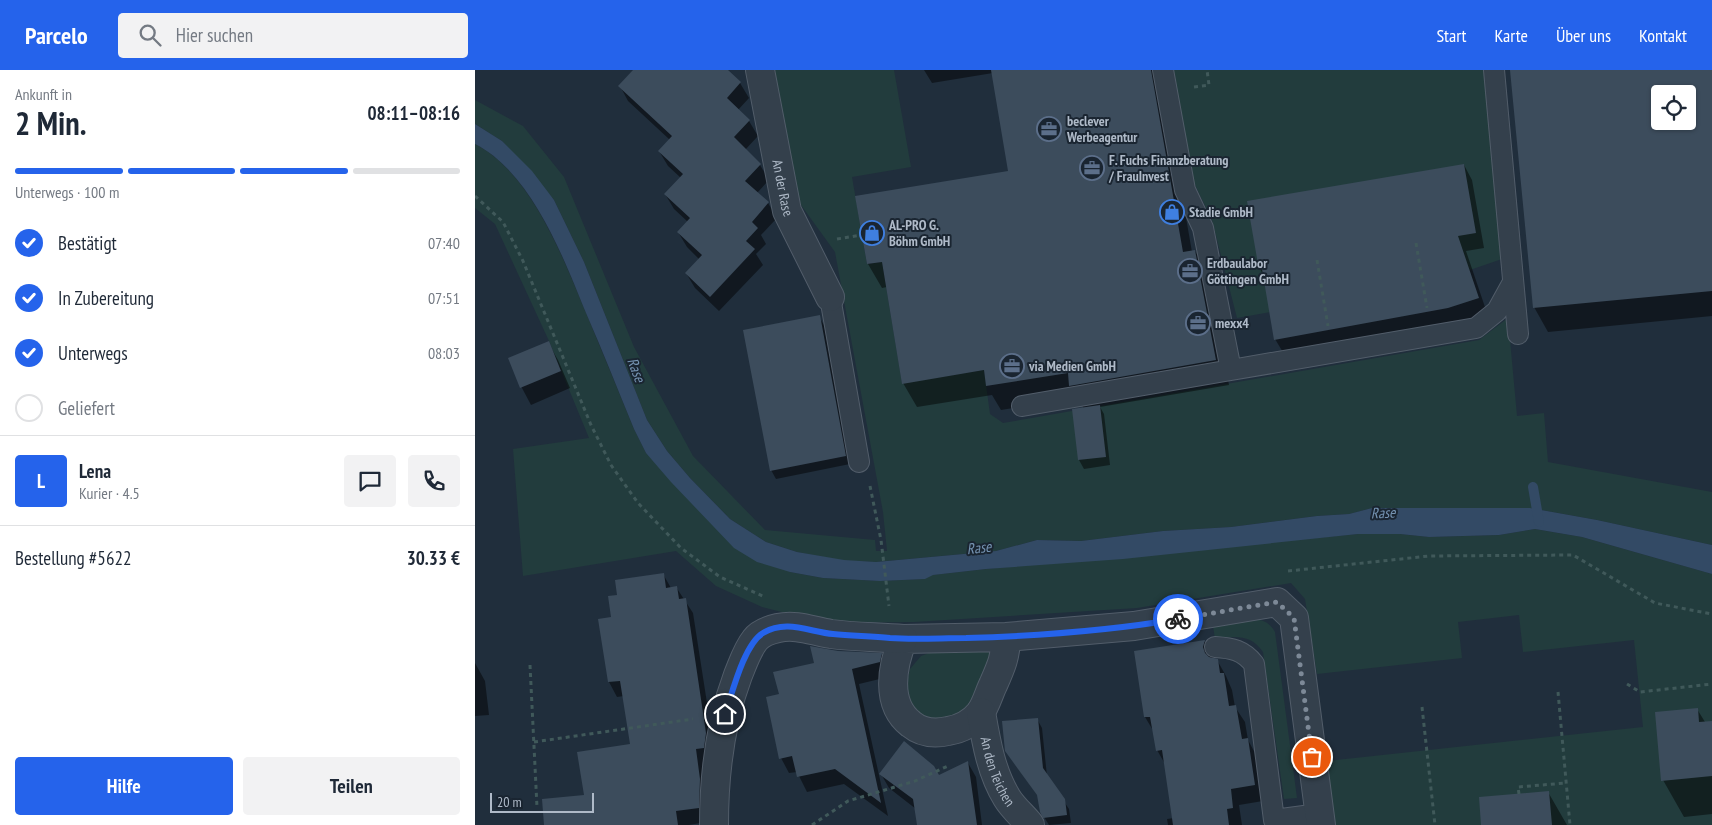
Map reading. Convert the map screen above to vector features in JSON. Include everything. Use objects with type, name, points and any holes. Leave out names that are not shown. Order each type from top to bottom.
[{"type":"street","name":"An der Rase","points":[[760,70],[787,211],[830,297]]},
{"type":"street","points":[[714,825],[717,760],[725,714],[745,658],[755,640],[763,633],[776,628],[792,626],[831,634],[903,639],[1006,637],[1134,626],[1277,602],[1294,618],[1320,820]]},
{"type":"street","name":"An den Teichen","points":[[903,639],[897,655],[893,686],[895,701],[900,713],[908,722],[918,729],[931,733],[959,729],[971,722],[981,712],[1006,654],[1006,637]]},
{"type":"street","name":"An den Teichen","points":[[981,712],[987,747],[997,779],[1007,799],[1030,825]]},
{"type":"lane","points":[[1163,70],[1185,190],[1203,228],[1231,370]]},
{"type":"lane","points":[[1494,70],[1518,334]]},
{"type":"lane","points":[[1022,406],[1476,328],[1497,311],[1513,282]]},
{"type":"lane","points":[[830,297],[859,462]]},
{"type":"lane","points":[[1215,647],[1235,649],[1249,658],[1254,664],[1274,820],[1320,820]]},
{"type":"path","points":[[475,196],[503,222],[523,261],[591,425],[611,464],[638,503],[681,548],[720,577],[757,595],[767,597]]},
{"type":"path","points":[[1416,243],[1432,336]]},
{"type":"path","points":[[1317,260],[1333,353]]},
{"type":"path","points":[[859,462],[867,473],[881,540],[889,604]]},
{"type":"path","points":[[1286,571],[1429,556],[1573,555],[1655,603],[1712,614]]},
{"type":"path","points":[[531,665],[537,807]]},
{"type":"path","points":[[1627,684],[1640,692],[1712,684]]},
{"type":"path","points":[[1558,692],[1571,825]]},
{"type":"path","points":[[1422,707],[1435,825]]},
{"type":"path","points":[[534,742],[725,714]]},
{"type":"path","points":[[812,825],[848,801],[915,781],[987,747]]},
{"type":"path","points":[[1519,794],[1519,787],[1567,783]]},
{"type":"green space","points":[[775,70],[894,70],[911,167],[852,177],[867,264],[882,262],[902,383],[984,370],[990,414],[1003,423],[1479,340],[1508,318],[1517,416],[1544,413],[1548,462],[1712,492],[1712,545],[1597,520],[1530,508],[1372,508],[1349,514],[1317,516],[1231,527],[1163,531],[1081,541],[1037,540],[996,551],[876,562],[844,561],[797,552],[766,542],[730,519],[667,451],[647,420],[584,262],[554,200],[502,141],[475,124],[475,100],[523,126],[564,177],[634,347],[693,456],[765,530],[875,540],[876,551],[887,551],[883,512],[835,252],[788,187]]},
{"type":"green space","points":[[1170,70],[1484,70],[1502,259],[1429,284],[1237,318],[1212,220],[1191,177]]},
{"type":"green space","points":[[475,144],[495,158],[513,176],[530,197],[544,222],[569,273],[634,429],[646,453],[790,572],[823,578],[880,581],[924,579],[932,575],[986,569],[1358,534],[1400,534],[1429,537],[1499,535],[1535,529],[1582,537],[1712,574],[1712,825],[1335,825],[1327,761],[1643,727],[1634,640],[1523,652],[1519,615],[1458,622],[1462,658],[1317,674],[1305,599],[1291,583],[1137,608],[914,622],[825,623],[762,607],[716,586],[676,551],[523,576],[513,449],[589,438],[549,341],[495,224],[475,208]]},
{"type":"green space","points":[[1254,619],[1266,622],[1275,632],[1297,798],[1284,799],[1263,652],[1248,639],[1229,637],[1215,639],[1213,626]]},
{"type":"green space","points":[[981,648],[990,653],[991,663],[972,700],[960,715],[936,720],[923,717],[909,704],[905,690],[910,669],[921,656],[937,650]]},
{"type":"water","name":"Rase","points":[[475,124],[502,141],[532,171],[554,200],[584,262],[647,420],[667,451],[730,519],[766,542],[797,552],[844,560],[876,562],[996,551],[1037,540],[1081,541],[1163,531],[1231,527],[1317,516],[1349,514],[1372,508],[1530,508],[1597,520],[1712,545],[1712,574],[1582,537],[1535,529],[1499,535],[1429,537],[1400,534],[1358,534],[1123,559],[986,569],[933,575],[925,579],[880,581],[823,578],[790,572],[757,562],[734,548],[646,453],[634,429],[556,243],[529,195],[513,175],[495,157],[475,144]]},
{"type":"building","points":[[633,70],[728,70],[741,82],[727,98],[750,120],[734,137],[761,164],[745,181],[769,202],[752,222],[758,228],[746,241],[755,249],[710,297],[685,273],[702,255],[677,232],[690,218],[664,194],[683,174],[658,151],[672,136],[618,86]]},
{"type":"building","points":[[991,70],[1151,70],[1183,252],[1195,250],[1216,360],[1069,386],[1068,373],[986,386],[984,370],[902,384],[882,262],[867,264],[855,196],[1008,171]]},
{"type":"building","points":[[1510,70],[1712,70],[1712,291],[1533,308]]},
{"type":"building","points":[[1464,164],[1476,233],[1458,236],[1479,298],[1448,308],[1274,340],[1262,269],[1259,270],[1247,201]]},
{"type":"building","points":[[820,315],[846,456],[770,471],[743,330]]},
{"type":"building","points":[[549,341],[561,371],[520,388],[508,358]]},
{"type":"building","points":[[1100,405],[1106,457],[1078,460],[1072,409]]},
{"type":"building","points":[[664,573],[666,588],[677,586],[679,599],[686,598],[706,733],[704,748],[696,749],[700,779],[699,808],[676,811],[678,825],[544,825],[542,799],[584,795],[577,752],[630,744],[620,681],[608,682],[598,619],[611,617],[608,596],[617,595],[615,580]]},
{"type":"building","points":[[1205,640],[1203,647],[1205,653],[1209,657],[1218,659],[1220,673],[1224,673],[1229,706],[1236,705],[1242,739],[1248,738],[1255,785],[1231,789],[1233,808],[1227,809],[1229,825],[1173,825],[1162,750],[1156,751],[1150,717],[1144,717],[1134,651]]},
{"type":"building","points":[[810,646],[838,651],[882,653],[880,662],[852,669],[881,803],[835,769],[797,777],[792,756],[779,759],[766,697],[779,694],[773,672],[814,663]]},
{"type":"building","points":[[1698,708],[1699,722],[1712,721],[1712,776],[1661,781],[1655,712]]},
{"type":"building","points":[[1038,718],[1043,768],[1065,799],[1067,815],[1043,818],[1037,795],[1005,751],[1002,721]]},
{"type":"building","points":[[904,741],[934,766],[939,775],[968,761],[977,825],[917,825],[913,799],[879,774]]},
{"type":"building","points":[[1549,791],[1552,825],[1481,825],[1479,797]]},
{"type":"waterway","points":[[1533,487],[1539,522]]},
{"type":"way so far","points":[[1178,619],[1277,602],[1294,618],[1312,757]]},
{"type":"place","name":"beclever Werbeagentur","points":[[1049,129]]},
{"type":"place","name":"F. Fuchs Finanzberatung / FrauInvest","points":[[1092,168]]},
{"type":"place","name":"Stadie GmbH","points":[[1172,212]]},
{"type":"place","name":"AL-PRO G. Böhm GmbH","points":[[872,233]]},
{"type":"place","name":"Erdbaulabor Göttingen GmbH","points":[[1190,271]]},
{"type":"place","name":"mexx4","points":[[1198,323]]},
{"type":"place","name":"via Medien GmbH","points":[[1012,366]]},
{"type":"route","points":[[725,714],[734,685],[755,640],[763,633],[776,628],[792,626],[831,634],[903,639],[1006,637],[1134,626],[1178,619]]}]
